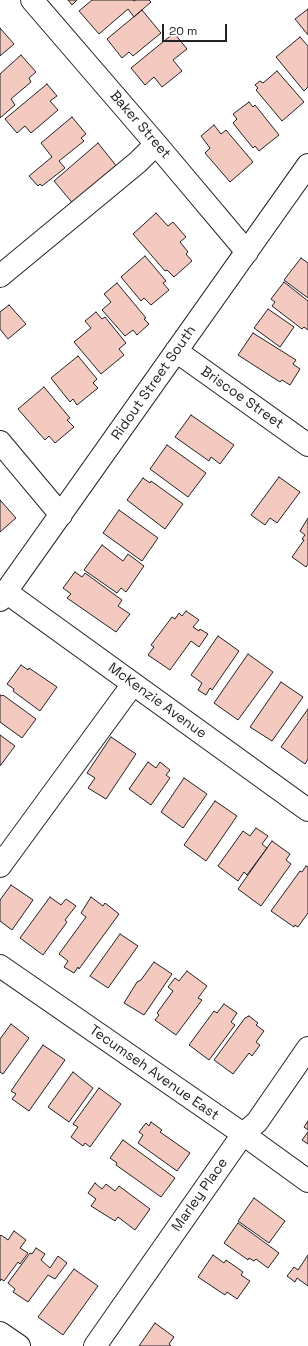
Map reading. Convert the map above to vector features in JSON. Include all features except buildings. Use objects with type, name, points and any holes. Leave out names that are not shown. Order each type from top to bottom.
[{"type":"street","name":"Baker Street","points":[[32,0],[247,252]]},
{"type":"street","points":[[0,276],[138,162],[156,144]]},
{"type":"street","name":"Ridout Street South","points":[[3,596],[308,165]]},
{"type":"street","name":"Briscoe Street","points":[[176,351],[308,445]]},
{"type":"street","points":[[0,442],[60,514]]},
{"type":"street","name":"McKenzie Avenue","points":[[3,596],[133,684],[308,810]]},
{"type":"street","points":[[0,866],[133,684]]},
{"type":"street","name":"Tecumseh Avenue East","points":[[0,966],[243,1134],[308,1181]]},
{"type":"street","name":"Marley Place","points":[[95,1346],[243,1134],[257,1122],[308,1048]]},
{"type":"street","points":[[0,1333],[19,1346]]}]
